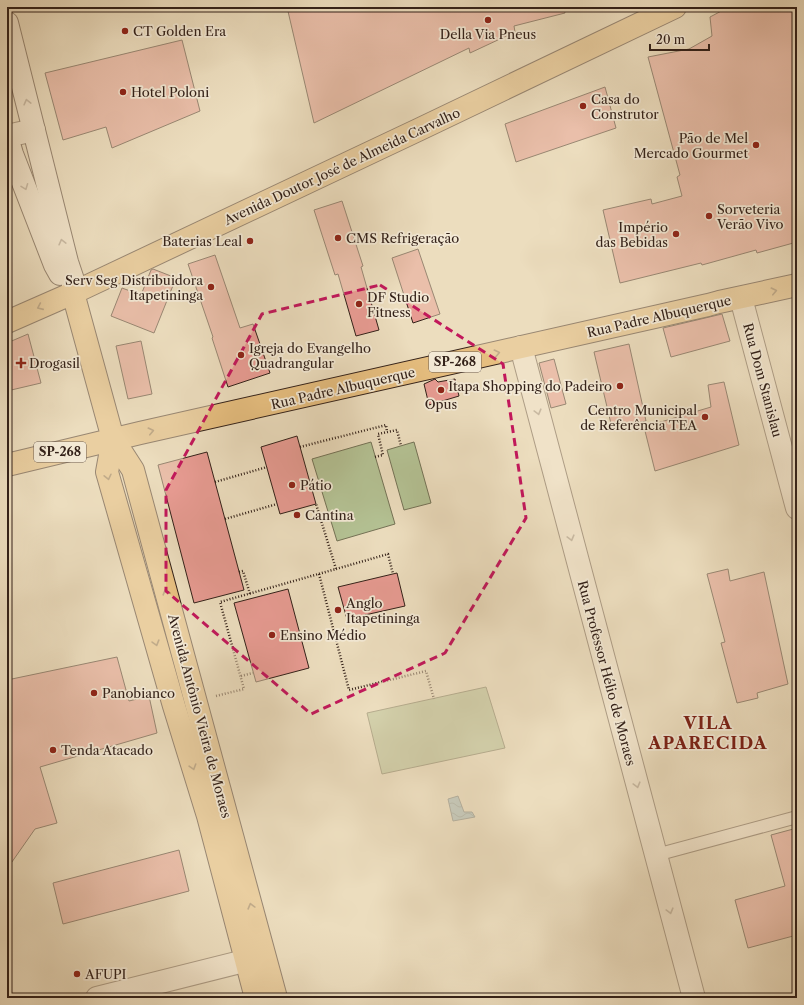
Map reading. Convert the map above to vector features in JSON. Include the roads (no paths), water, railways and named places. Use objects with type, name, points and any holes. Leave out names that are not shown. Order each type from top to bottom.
[{"type":"main road","name":"Avenida Doutor José de Almeida Carvalho","points":[[7,322],[73,293],[675,7]]},
{"type":"main road","name":"Rua Padre Albuquerque","points":[[7,465],[113,439],[719,302],[797,286]]},
{"type":"main road","name":"Avenida Antônio Vieira de Moraes","points":[[73,293],[113,439],[133,470],[196,701],[255,958],[256,998]]},
{"type":"main road","name":"Avenida Antônio Vieira de Moraes","points":[[113,439],[107,472],[174,706],[208,816],[248,929]]},
{"type":"main road","points":[[174,706],[196,701]]},
{"type":"main road","name":"Avenida Antônio Vieira de Moraes","points":[[255,958],[276,998]]},
{"type":"street","points":[[7,23],[67,262],[74,280],[73,293]]},
{"type":"street","points":[[8,145],[37,140]]},
{"type":"street","name":"Avenida Antônio Vieira de Moraes","points":[[8,145],[55,265],[65,284],[73,293]]},
{"type":"street","name":"Rua Dom Stanislau","points":[[741,298],[797,508]]},
{"type":"street","name":"Rua Professor Hélio de Moraes","points":[[521,347],[694,998]]},
{"type":"street","points":[[97,998],[255,958]]},
{"type":"lane","points":[[656,855],[797,817]]},
{"type":"water","points":[[458,796],[464,812],[472,812],[475,817],[453,821],[448,799]]},
{"type":"place","name":"Della Via Pneus","points":[[488,20]]},
{"type":"place","name":"CT Golden Era","points":[[125,31]]},
{"type":"place","name":"Hotel Poloni","points":[[123,92]]},
{"type":"place","name":"Casa do Construtor","points":[[583,106]]},
{"type":"place","name":"Pão de Mel Mercado Gourmet","points":[[756,145]]},
{"type":"place","name":"Sorveteria Verão Vivo","points":[[709,216]]},
{"type":"place","name":"Império das Bebidas","points":[[676,234]]},
{"type":"place","name":"CMS Refrigeração","points":[[338,238]]},
{"type":"place","name":"Baterias Leal","points":[[250,241]]},
{"type":"place","name":"Serv Seg Distribuidora Itapetininga","points":[[211,287]]},
{"type":"place","name":"DF Studio Fitness","points":[[359,304]]},
{"type":"place","name":"Igreja do Evangelho Quadrangular","points":[[241,355]]},
{"type":"place","name":"Drogasil","points":[[21,363]]},
{"type":"place","name":"Itapa Shopping do Padeiro","points":[[620,386]]},
{"type":"place","name":"Opus","points":[[441,390]]},
{"type":"place","name":"Centro Municipal de Referência TEA","points":[[705,417]]},
{"type":"place","name":"Pátio","points":[[292,485]]},
{"type":"place","name":"Cantina","points":[[297,515]]},
{"type":"place","name":"Anglo Itapetininga","points":[[338,610]]},
{"type":"place","name":"Ensino Médio","points":[[272,635]]},
{"type":"place","name":"Panobianco","points":[[94,693]]},
{"type":"place","name":"Tenda Atacado","points":[[53,750]]},
{"type":"place","name":"AFUPI","points":[[77,974]]},
{"type":"district","name":"VILA APARECIDA","points":[[708,733]]}]
